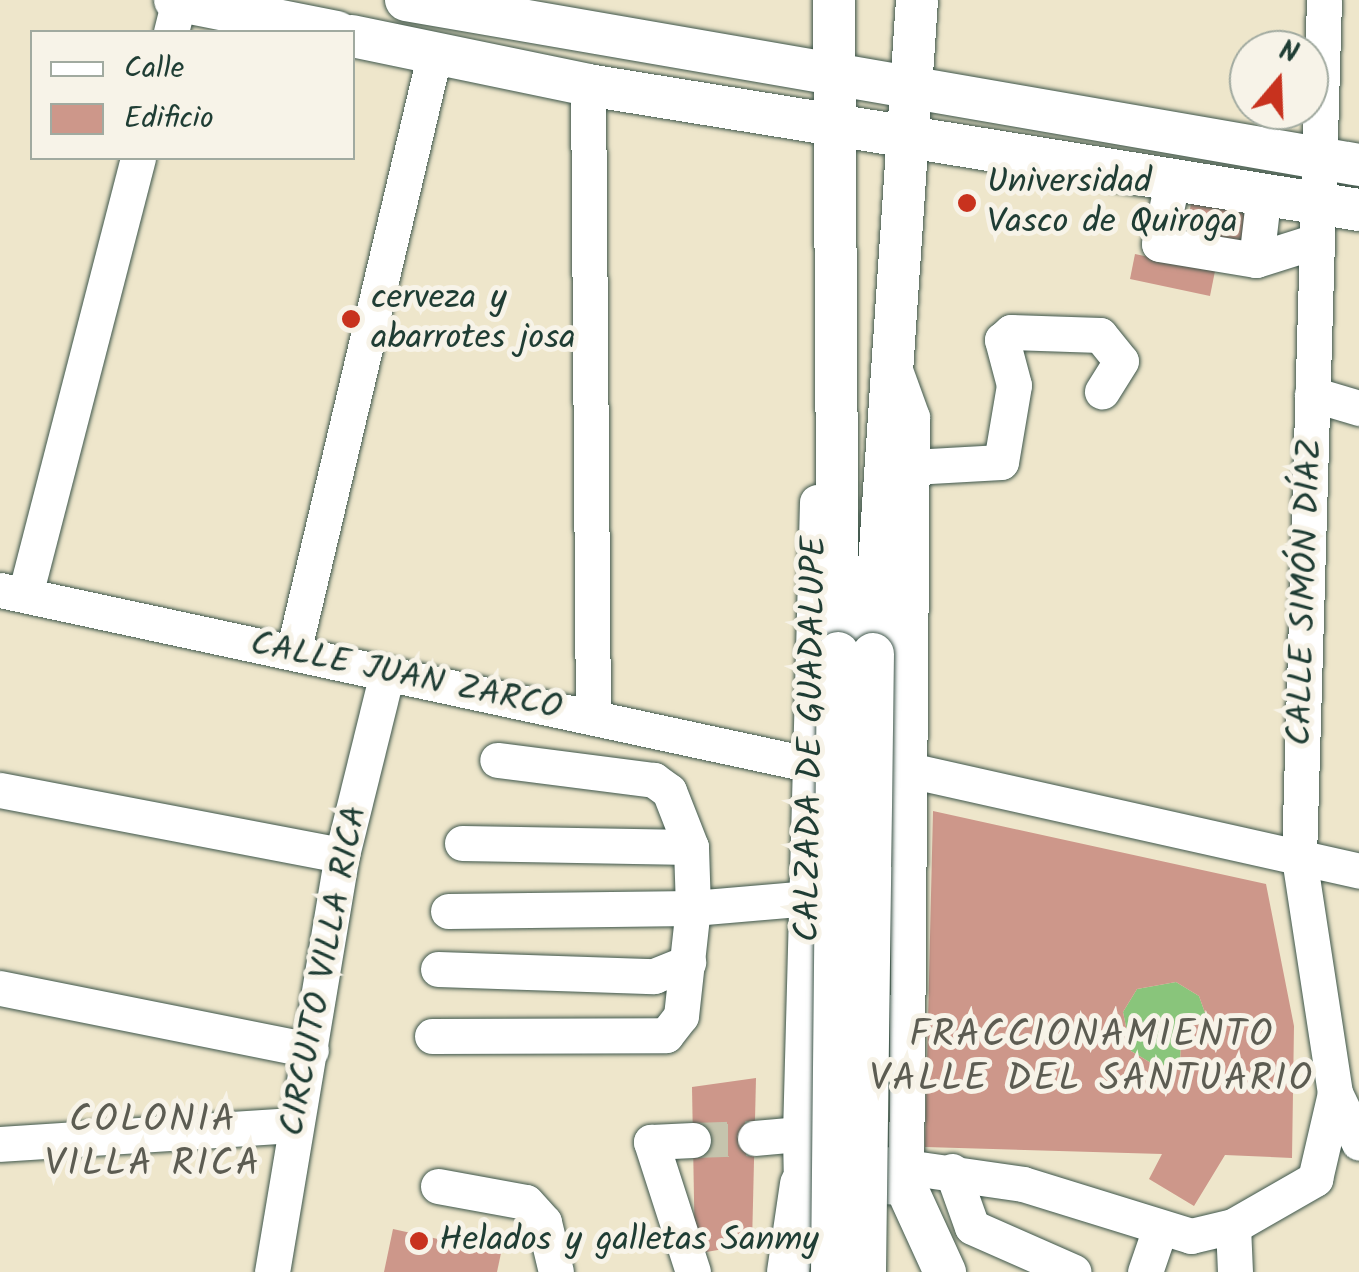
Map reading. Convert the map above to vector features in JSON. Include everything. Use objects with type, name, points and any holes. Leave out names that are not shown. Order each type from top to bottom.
[{"type":"main road","points":[[177,0],[327,30]]},
{"type":"main road","points":[[406,0],[836,79],[1340,161]]},
{"type":"main road","name":"CALZADA DE GUADALUPE","points":[[834,0],[856,653],[865,1272]]},
{"type":"main road","name":"CALZADA DE GUADALUPE","points":[[832,1272],[856,653],[892,363],[913,136],[917,0]]},
{"type":"main road","points":[[355,37],[588,85],[1264,192],[1331,217]]},
{"type":"main road","points":[[788,1272],[801,1160]]},
{"type":"main road","points":[[906,1176],[945,1272]]},
{"type":"street","points":[[170,30],[177,0]]},
{"type":"street","name":"CALLE SIMÓN DÍAZ","points":[[1233,1226],[1315,1179],[1335,1093],[1299,857],[1312,394],[1340,161],[1324,0]]},
{"type":"street","points":[[293,653],[434,52]]},
{"type":"street","points":[[588,85],[592,717]]},
{"type":"street","points":[[12,592],[137,160]]},
{"type":"street","points":[[1173,177],[1159,244],[1256,260],[1331,217]]},
{"type":"street","points":[[1256,260],[1264,192]]},
{"type":"street","name":"CALZADA DE GUADALUPE","points":[[801,1160],[820,409],[842,318]]},
{"type":"street","points":[[912,466],[1001,462],[1014,385],[1002,340],[1011,332],[1100,336],[1121,361],[1102,392]]},
{"type":"street","name":"CALZADA DE GUADALUPE","points":[[892,363],[912,417],[913,771],[906,1176]]},
{"type":"street","points":[[1312,394],[1359,408]]},
{"type":"street","name":"CALLE JUAN ZARCO","points":[[12,592],[812,764]]},
{"type":"street","name":"CIRCUITO VILLA RICA","points":[[272,1272],[342,855],[387,673]]},
{"type":"street","points":[[432,1036],[666,1034],[680,1016],[693,908],[690,848],[669,791],[654,780],[496,760]]},
{"type":"street","points":[[913,771],[1359,871]]},
{"type":"street","points":[[0,790],[342,855]]},
{"type":"street","points":[[462,843],[690,848]]},
{"type":"street","points":[[448,911],[693,908],[810,898]]},
{"type":"street","points":[[438,969],[654,976],[688,962]]},
{"type":"street","points":[[0,988],[311,1050]]},
{"type":"street","points":[[1335,1093],[1359,1143]]},
{"type":"street","points":[[0,1144],[295,1126]]},
{"type":"street","points":[[755,1138],[801,1160],[906,1176],[952,1171],[1158,1231],[1233,1226],[1235,1272]]},
{"type":"street","points":[[693,1140],[651,1142],[693,1272]]},
{"type":"street","points":[[952,1171],[972,1227],[1074,1272]]},
{"type":"street","points":[[438,1186],[526,1202],[544,1222],[556,1272]]},
{"type":"street","points":[[1145,1272],[1158,1231]]},
{"type":"green space","points":[[1176,982],[1199,996],[1209,1024],[1182,1025],[1180,1064],[1156,1066],[1131,1051],[1123,1012],[1137,989]]},
{"type":"building","points":[[1191,203],[1259,216],[1254,247],[1186,235]]},
{"type":"building","points":[[1135,254],[1215,271],[1210,296],[1130,279]]},
{"type":"building","points":[[933,811],[1266,884],[1294,1026],[1292,1158],[1225,1155],[1194,1206],[1149,1179],[1162,1154],[925,1147]],"holes":[[[1176,982],[1199,996],[1209,1024],[1182,1025],[1180,1064],[1156,1066],[1131,1051],[1123,1012],[1137,989]]]},
{"type":"building","points":[[756,1078],[752,1244],[695,1254],[692,1087]]},
{"type":"building","name":"Helados y galletas Sanmy","points":[[393,1229],[501,1253],[497,1272],[384,1272]]},
{"type":"tunnel","points":[[693,1140],[755,1138]]},
{"type":"place","name":"Universidad Vasco de Quiroga","points":[[967,203]]},
{"type":"place","name":"cerveza y abarrotes josa","points":[[351,319]]},
{"type":"place","name":"Helados y galletas Sanmy","points":[[419,1241]]},
{"type":"district","name":"FRACCIONAMIENTO VALLE DEL SANTUARIO","points":[[1092,1059]]},
{"type":"district","name":"COLONIA VILLA RICA","points":[[153,1144]]}]
